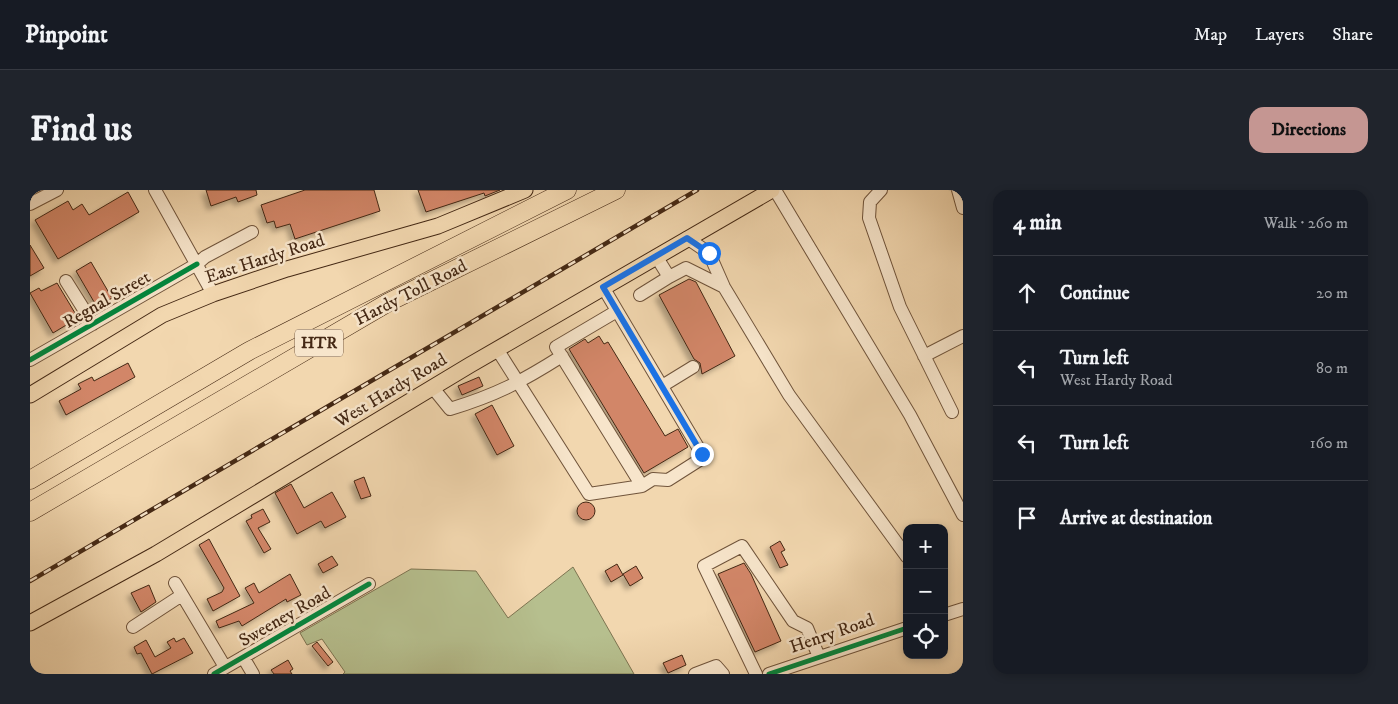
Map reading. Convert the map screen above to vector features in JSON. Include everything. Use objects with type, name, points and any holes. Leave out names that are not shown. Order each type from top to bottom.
[{"type":"highway","name":"Hardy Toll Road","points":[[30,480],[249,351],[567,190]]},
{"type":"highway","name":"Hardy Toll Road","points":[[30,512],[389,302],[616,190]]},
{"type":"main road","name":"East Hardy Road","points":[[30,395],[162,315],[213,294],[287,269],[438,226],[526,190]]},
{"type":"main road","name":"West Hardy Road","points":[[30,623],[156,554],[497,349],[773,190]]},
{"type":"street","points":[[30,204],[57,190]]},
{"type":"street","points":[[155,190],[198,264],[213,294]]},
{"type":"street","points":[[773,190],[910,415],[963,514]]},
{"type":"street","points":[[881,190],[870,202],[869,218],[900,307],[952,412]]},
{"type":"street","points":[[958,190],[963,208]]},
{"type":"street","name":"Regnal Street","points":[[30,360],[198,264],[205,257],[252,232]]},
{"type":"street","points":[[687,238],[709,253],[724,287],[789,394],[903,551]]},
{"type":"street","points":[[656,256],[669,277]]},
{"type":"street","points":[[640,295],[686,268],[724,287]]},
{"type":"street","points":[[66,280],[93,324]]},
{"type":"street","points":[[497,349],[589,494],[642,486],[653,479],[668,480],[701,459],[702,454],[603,287]]},
{"type":"street","points":[[617,310],[556,347],[642,486]]},
{"type":"street","points":[[924,356],[963,336]]},
{"type":"street","points":[[433,388],[450,408],[488,398],[519,383],[562,356]]},
{"type":"street","points":[[662,386],[693,367]]},
{"type":"street","points":[[756,674],[704,566],[742,546],[793,621],[807,628],[819,657]]},
{"type":"street","points":[[175,583],[225,667]]},
{"type":"street","name":"Sweeney Road","points":[[214,674],[369,584]]},
{"type":"street","points":[[133,627],[182,595]]},
{"type":"street","points":[[948,612],[963,609]]},
{"type":"street","name":"Henry Road","points":[[769,674],[903,629]]},
{"type":"street","points":[[243,657],[252,674]]},
{"type":"street","points":[[695,674],[716,666],[723,674]]},
{"type":"green space","points":[[573,567],[634,674],[343,674],[345,672],[322,639],[307,645],[300,633],[411,569],[476,571],[508,618]]},
{"type":"building","points":[[206,190],[256,190],[257,195],[238,202],[236,197],[211,206]]},
{"type":"building","points":[[305,190],[374,190],[380,211],[295,239],[290,224],[276,228],[274,221],[267,223],[261,205]]},
{"type":"building","points":[[418,190],[500,190],[485,196],[484,193],[426,212]]},
{"type":"building","points":[[128,192],[139,212],[58,259],[35,220],[68,201],[73,210],[82,204],[89,215]]},
{"type":"building","points":[[30,245],[44,268],[30,276]]},
{"type":"building","points":[[91,262],[112,298],[97,307],[76,271]]},
{"type":"building","points":[[689,279],[696,282],[735,356],[702,374],[700,363],[694,359],[659,295]]},
{"type":"building","points":[[57,283],[78,318],[53,333],[30,293],[39,288],[41,291]]},
{"type":"building","points":[[599,336],[604,344],[608,342],[665,436],[678,429],[688,447],[644,473],[569,349],[585,339],[588,343]]},
{"type":"building","points":[[128,363],[135,377],[66,415],[59,401],[81,389],[78,384],[92,377],[94,381]]},
{"type":"building","points":[[479,377],[483,386],[462,395],[458,386]]},
{"type":"building","points":[[492,405],[514,446],[497,455],[475,414]]},
{"type":"building","points":[[364,477],[371,496],[361,499],[354,481]]},
{"type":"building","points":[[291,484],[304,508],[332,492],[346,517],[325,528],[321,521],[297,534],[275,493]]},
{"type":"building","points":[[582,502],[590,502],[595,507],[593,518],[582,520],[577,515],[577,507]]},
{"type":"building","points":[[263,509],[270,522],[258,528],[271,549],[264,553],[246,521],[252,518],[251,515]]},
{"type":"building","points":[[209,539],[240,596],[213,611],[207,599],[222,592],[224,588],[199,545]]},
{"type":"building","points":[[780,541],[785,550],[781,552],[788,565],[780,568],[770,547]]},
{"type":"building","points":[[332,556],[338,565],[323,573],[318,564]]},
{"type":"building","points":[[744,563],[751,574],[781,641],[755,652],[718,574]]},
{"type":"building","points":[[617,564],[623,575],[611,582],[605,571]]},
{"type":"building","points":[[636,566],[643,578],[630,586],[623,574]]},
{"type":"building","points":[[290,574],[301,595],[287,602],[286,599],[242,626],[239,621],[219,628],[216,621],[254,603],[245,588],[254,583],[259,593]]},
{"type":"building","points":[[149,585],[156,602],[141,612],[131,593]]},
{"type":"building","points":[[174,638],[176,642],[184,638],[193,653],[152,674],[141,653],[137,654],[134,647],[146,640],[155,657],[171,648],[167,642]]},
{"type":"building","points":[[317,642],[333,662],[328,666],[312,646]]},
{"type":"building","points":[[682,655],[686,665],[668,673],[663,663]]},
{"type":"building","points":[[288,660],[293,669],[290,671],[292,674],[274,674],[271,670]]},
{"type":"railway","points":[[30,581],[697,190]]},
{"type":"cycle path","points":[[30,360],[197,264]]},
{"type":"cycle path","points":[[214,674],[369,584]]},
{"type":"cycle path","points":[[769,674],[903,629]]},
{"type":"route","points":[[702,454],[603,287],[687,238],[709,253]]}]
